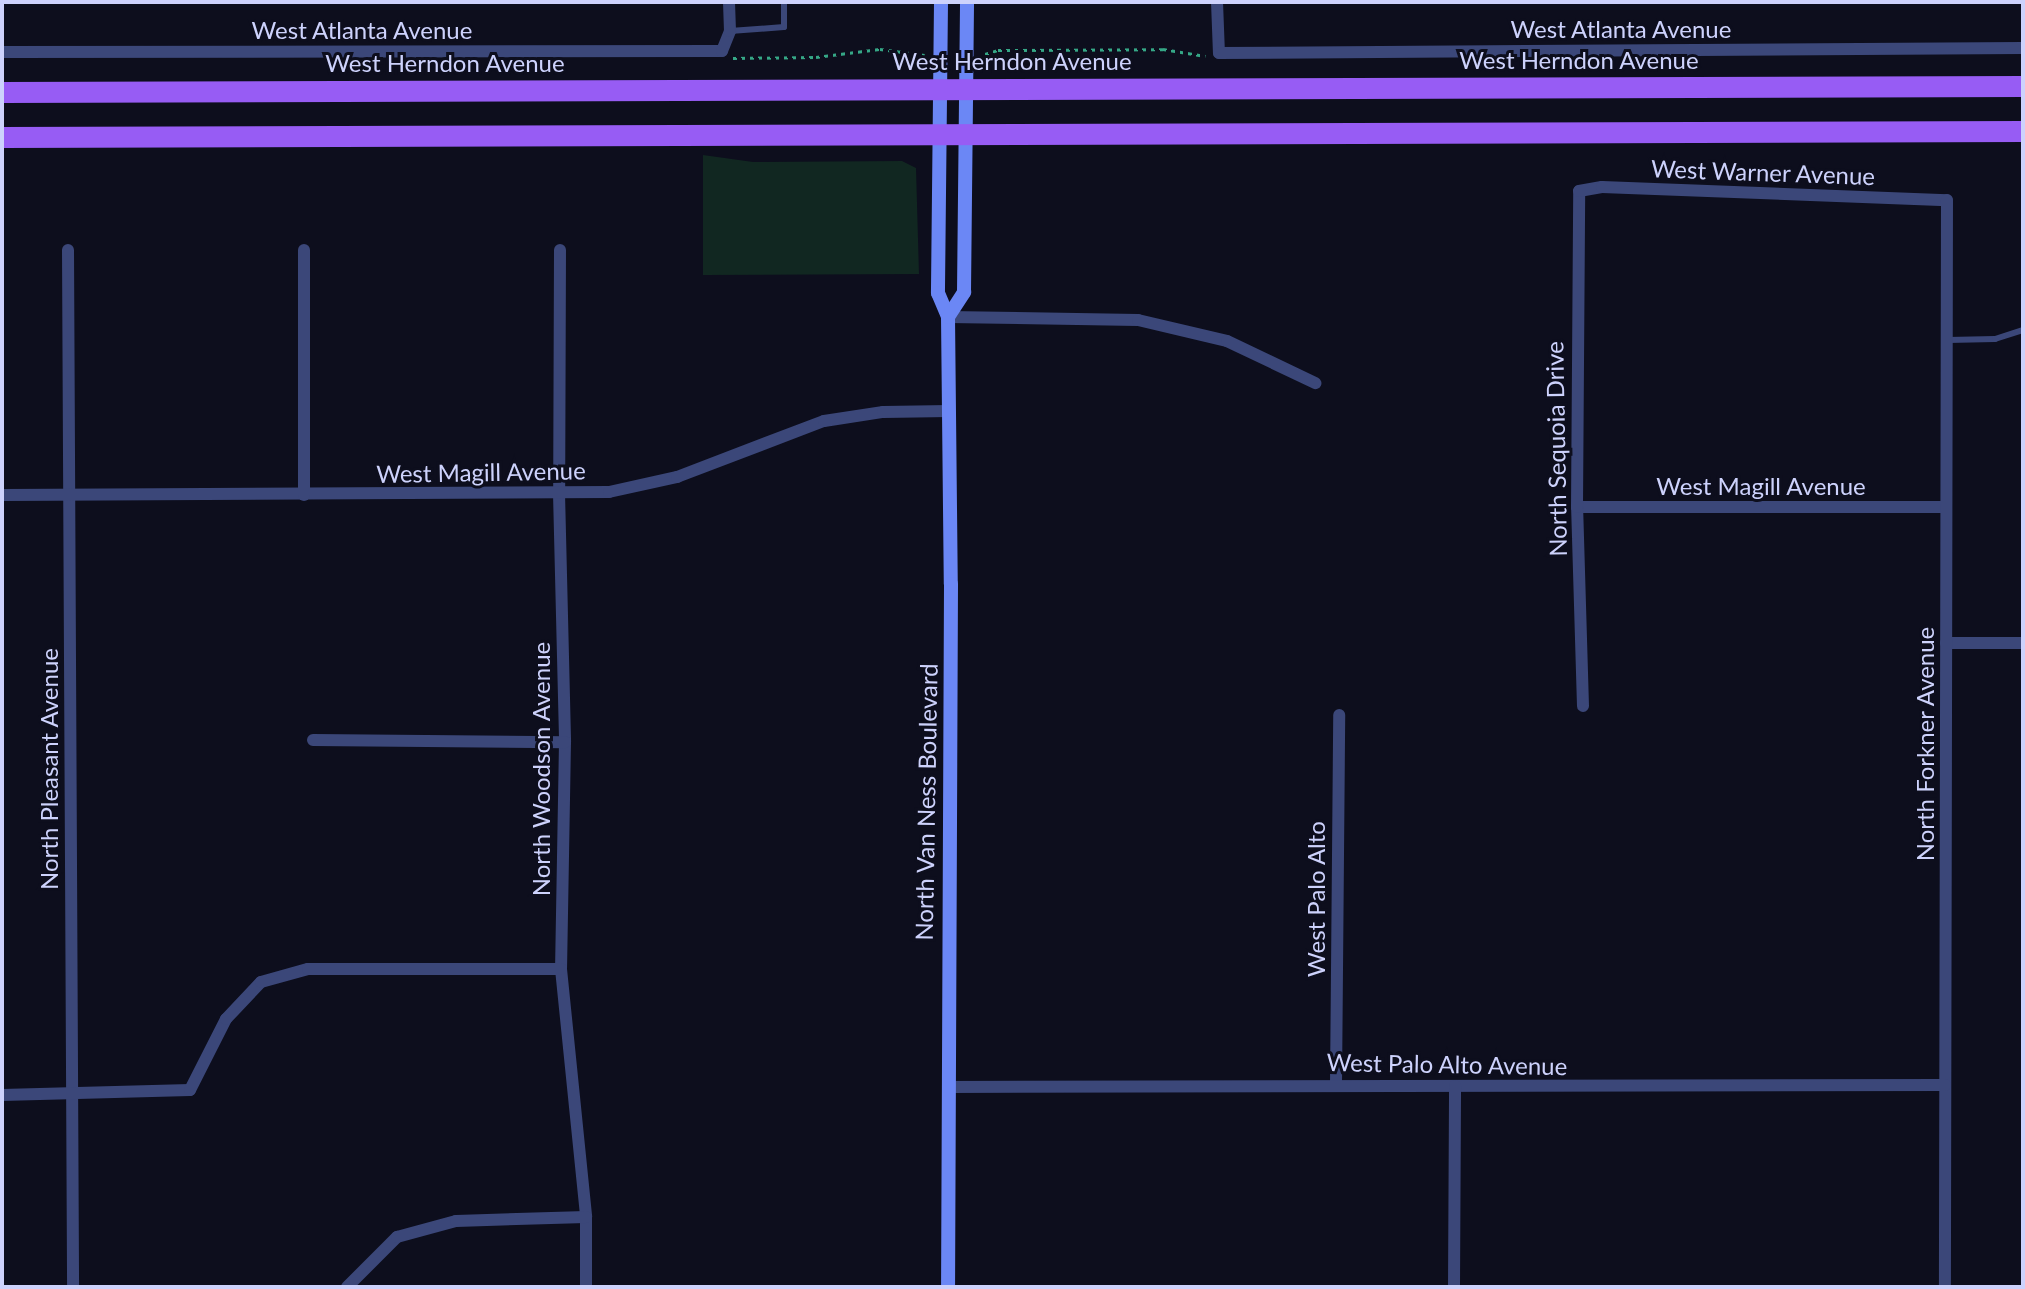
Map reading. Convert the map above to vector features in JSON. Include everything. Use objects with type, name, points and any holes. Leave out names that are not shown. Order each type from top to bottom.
[{"type":"main road","name":"West Herndon Avenue","points":[[2,92],[968,86],[2023,86]]},
{"type":"main road","points":[[2,137],[2023,131]]},
{"type":"street","points":[[727,54],[730,31],[729,2]]},
{"type":"street","name":"North Van Ness Boulevard","points":[[941,2],[938,293],[948,317],[949,411],[948,1287]]},
{"type":"street","name":"North Van Ness Boulevard","points":[[948,317],[964,292],[967,2]]},
{"type":"street","points":[[1217,2],[1219,53]]},
{"type":"street","name":"West Atlanta Avenue","points":[[1219,53],[2023,48]]},
{"type":"street","name":"West Atlanta Avenue","points":[[2,52],[727,54]]},
{"type":"street","name":"West Warner Avenue","points":[[1579,191],[1602,187],[1947,200]]},
{"type":"street","name":"North Sequoia Drive","points":[[1579,191],[1577,508],[1583,706]]},
{"type":"street","name":"North Forkner Avenue","points":[[1945,1287],[1947,200]]},
{"type":"street","name":"North Pleasant Avenue","points":[[68,250],[73,1287]]},
{"type":"street","points":[[304,250],[304,495]]},
{"type":"street","name":"North Woodson Avenue","points":[[560,250],[559,493],[565,742],[561,969],[586,1217],[586,1287]]},
{"type":"street","points":[[948,317],[1138,320],[1227,341],[1315,383]]},
{"type":"street","name":"West Magill Avenue","points":[[2,495],[559,493],[647,486],[789,433],[851,415],[949,411]]},
{"type":"street","name":"West Magill Avenue","points":[[1577,508],[1945,507]]},
{"type":"street","points":[[1946,643],[2023,643]]},
{"type":"street","name":"West Palo Alto","points":[[1336,1084],[1339,715]]},
{"type":"street","points":[[313,740],[565,742]]},
{"type":"street","points":[[2,1094],[191,1090],[226,1019],[261,982],[308,969],[561,969]]},
{"type":"street","name":"West Palo Alto Avenue","points":[[949,1087],[1336,1084],[1945,1085]]},
{"type":"street","points":[[1454,1287],[1455,1086]]},
{"type":"street","points":[[346,1287],[397,1237],[456,1221],[586,1217]]},
{"type":"lane","points":[[730,31],[783,27],[784,2]]},
{"type":"lane","points":[[1948,340],[1995,339],[2023,330]]},
{"type":"path","points":[[727,54],[816,57],[880,49],[925,55]]},
{"type":"path","points":[[985,54],[1012,50],[1163,49],[1208,56],[1219,53]]},
{"type":"green space","points":[[703,155],[753,162],[902,161],[916,168],[919,274],[703,275]]}]
